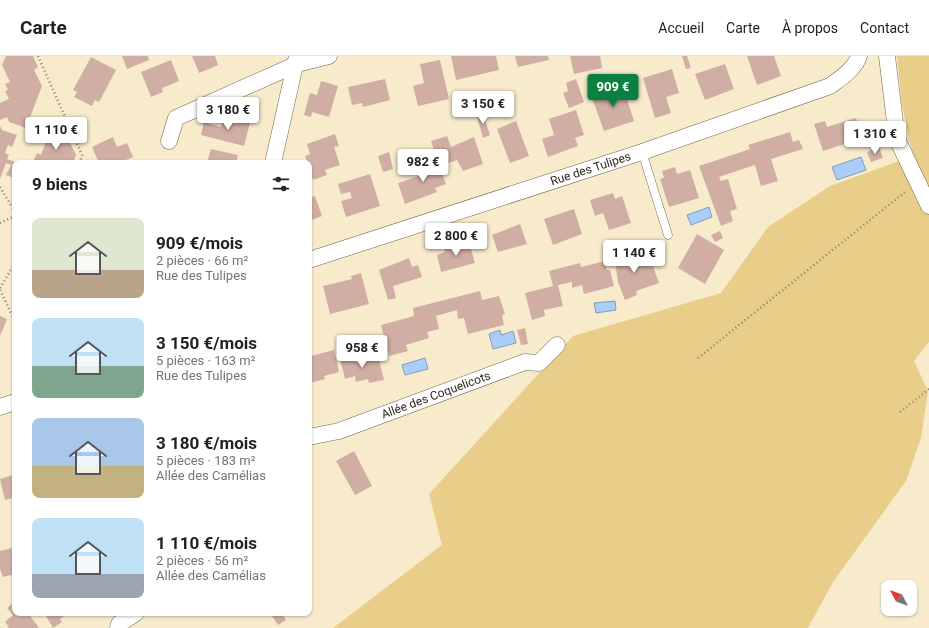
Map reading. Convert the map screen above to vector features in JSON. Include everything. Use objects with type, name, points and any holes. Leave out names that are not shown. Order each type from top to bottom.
[{"type":"street","points":[[170,142],[176,118],[297,60],[329,56]]},
{"type":"street","name":"Rue des Tulipes","points":[[312,259],[642,152],[830,86],[848,72],[859,56]]},
{"type":"street","points":[[886,56],[897,139],[929,206]]},
{"type":"street","points":[[274,160],[297,60]]},
{"type":"street","name":"Allée des Coquelicots","points":[[312,437],[339,430],[525,362],[539,363],[558,345]]},
{"type":"street","points":[[0,407],[12,403]]},
{"type":"street","points":[[118,628],[119,624],[131,616]]},
{"type":"lane","points":[[642,152],[668,234]]},
{"type":"path","points":[[38,56],[82,155],[81,160]]},
{"type":"path","points":[[698,358],[918,182]]},
{"type":"path","points":[[0,187],[12,207]]},
{"type":"path","points":[[0,223],[12,217]]},
{"type":"path","points":[[12,268],[0,289],[12,315]]},
{"type":"path","points":[[900,412],[929,389]]},
{"type":"shaded area","points":[[897,56],[929,56],[929,342],[914,361],[928,391],[921,438],[906,481],[833,582],[808,628],[333,628],[442,545],[429,494],[573,336],[721,293],[768,227],[830,186],[913,156],[902,105]]},
{"type":"water","points":[[861,157],[866,170],[837,180],[832,167]]},
{"type":"water","points":[[709,207],[712,217],[691,225],[687,215]]},
{"type":"water","points":[[615,301],[616,310],[596,313],[594,303]]},
{"type":"water","points":[[500,330],[501,335],[513,331],[516,343],[493,349],[489,334]]},
{"type":"water","points":[[425,358],[428,369],[405,375],[402,365]]},
{"type":"building","points":[[6,56],[33,56],[38,67],[34,70],[42,86],[26,128],[9,122],[7,117],[0,120],[0,103],[9,99],[5,91],[8,90],[5,84],[10,82],[2,65]]},
{"type":"building","points":[[122,56],[148,56],[149,60],[127,69]]},
{"type":"building","points":[[192,56],[215,56],[218,65],[199,73]]},
{"type":"building","points":[[451,56],[496,56],[499,70],[456,80]]},
{"type":"building","points":[[515,56],[548,56],[549,60],[518,67]]},
{"type":"building","points":[[570,56],[600,56],[602,68],[574,74]]},
{"type":"building","points":[[682,56],[687,56],[691,68],[686,69]]},
{"type":"building","points":[[747,56],[774,56],[781,76],[757,85]]},
{"type":"building","points":[[91,57],[116,70],[99,102],[95,100],[92,106],[74,97],[77,92],[73,90]]},
{"type":"building","points":[[171,60],[179,81],[162,88],[163,92],[151,97],[141,72]]},
{"type":"building","points":[[440,60],[449,99],[418,106],[413,86],[424,83],[420,64]]},
{"type":"building","points":[[725,64],[734,89],[705,100],[695,74]]},
{"type":"building","points":[[672,69],[679,93],[666,97],[671,113],[655,118],[643,78]]},
{"type":"building","points":[[385,79],[390,100],[363,107],[362,103],[352,105],[348,87]]},
{"type":"building","points":[[576,79],[584,102],[569,108],[563,93],[568,91],[566,83]]},
{"type":"building","points":[[321,81],[338,86],[329,117],[312,112],[311,117],[304,115],[310,93],[317,95]]},
{"type":"building","points":[[622,84],[634,121],[604,131],[591,95]]},
{"type":"building","points":[[576,110],[584,135],[575,138],[578,146],[548,157],[542,139],[554,135],[549,119]]},
{"type":"building","points":[[482,111],[490,135],[483,138],[476,113]]},
{"type":"building","points":[[224,116],[250,123],[244,146],[201,135],[204,122],[221,127]]},
{"type":"building","points":[[856,118],[863,138],[823,151],[814,124],[825,121],[827,127]]},
{"type":"building","points":[[516,121],[529,156],[510,163],[497,129]]},
{"type":"building","points":[[0,126],[2,130],[17,135],[12,147],[8,145],[5,153],[9,155],[7,159],[12,161],[12,177],[6,175],[11,165],[6,163],[0,179]]},
{"type":"building","points":[[790,132],[793,142],[799,140],[803,149],[771,159],[778,181],[761,186],[755,165],[719,177],[721,181],[728,179],[737,209],[730,211],[733,221],[721,226],[699,166],[750,149],[748,145]]},
{"type":"building","points":[[61,134],[67,137],[76,155],[74,160],[34,160],[37,153],[41,155],[47,139]]},
{"type":"building","points":[[335,134],[339,146],[334,147],[340,165],[325,170],[327,175],[313,180],[312,160],[306,160],[305,156],[310,154],[307,144]]},
{"type":"building","points":[[447,136],[451,147],[474,137],[483,164],[463,171],[457,160],[446,164],[442,151],[435,153],[431,141]]},
{"type":"building","points":[[113,137],[117,147],[127,143],[133,157],[126,160],[98,160],[92,147]]},
{"type":"building","points":[[879,147],[883,158],[871,162],[867,152]]},
{"type":"building","points":[[211,149],[238,155],[237,160],[208,160]]},
{"type":"building","points":[[389,152],[393,169],[383,172],[378,156]]},
{"type":"building","points":[[436,158],[446,184],[435,188],[437,192],[405,204],[398,183],[428,173],[424,162]]},
{"type":"building","points":[[675,167],[677,174],[690,170],[699,198],[669,207],[660,179],[664,178],[662,171]]},
{"type":"building","points":[[370,174],[380,206],[346,217],[341,201],[352,198],[350,192],[341,194],[338,184]]},
{"type":"building","points":[[613,193],[615,199],[622,196],[631,223],[609,230],[603,213],[595,216],[590,200]]},
{"type":"building","points":[[315,196],[322,216],[312,220],[312,197]]},
{"type":"building","points":[[574,209],[582,234],[553,245],[544,219]]},
{"type":"building","points":[[520,224],[527,244],[498,252],[492,235]]},
{"type":"building","points":[[720,231],[723,238],[715,242],[711,235]]},
{"type":"building","points":[[697,234],[724,250],[705,284],[678,268]]},
{"type":"building","points":[[469,242],[475,263],[441,272],[437,255],[445,252],[444,249]]},
{"type":"building","points":[[632,248],[635,263],[650,258],[659,283],[636,291],[637,295],[625,300],[618,282],[614,254]]},
{"type":"building","points":[[409,258],[412,267],[418,265],[422,277],[393,286],[396,298],[388,300],[379,270]]},
{"type":"building","points":[[605,261],[607,270],[610,270],[614,286],[584,294],[582,285],[572,288],[572,282],[558,285],[563,306],[544,310],[545,316],[532,320],[525,293],[553,286],[549,271],[580,263],[581,267]]},
{"type":"building","points":[[361,273],[369,304],[330,314],[323,286],[352,279],[351,276]]},
{"type":"building","points":[[480,291],[482,300],[499,296],[505,314],[502,315],[504,325],[468,334],[464,318],[458,319],[457,310],[436,316],[439,329],[427,332],[429,338],[406,345],[408,351],[389,356],[381,325],[414,316],[413,308]]},
{"type":"building","points":[[0,316],[7,319],[0,336]]},
{"type":"building","points":[[525,328],[528,344],[521,345],[517,330]]},
{"type":"building","points":[[334,350],[339,372],[324,376],[325,379],[312,382],[312,356]]},
{"type":"building","points":[[353,355],[355,362],[378,356],[384,380],[369,383],[368,379],[356,382],[355,376],[345,379],[340,358]]},
{"type":"building","points":[[354,451],[372,486],[355,495],[336,461]]},
{"type":"building","points":[[12,475],[12,498],[5,500],[0,479]]},
{"type":"building","points":[[12,548],[12,575],[3,577],[0,569],[0,551]]},
{"type":"building","points":[[12,604],[12,614],[7,608]]},
{"type":"building","points":[[12,616],[30,616],[39,628],[7,628],[9,627],[5,622]]},
{"type":"building","points":[[46,616],[64,616],[60,619],[62,622],[53,628]]},
{"type":"building","points":[[272,616],[284,616],[286,620],[278,625]]}]
